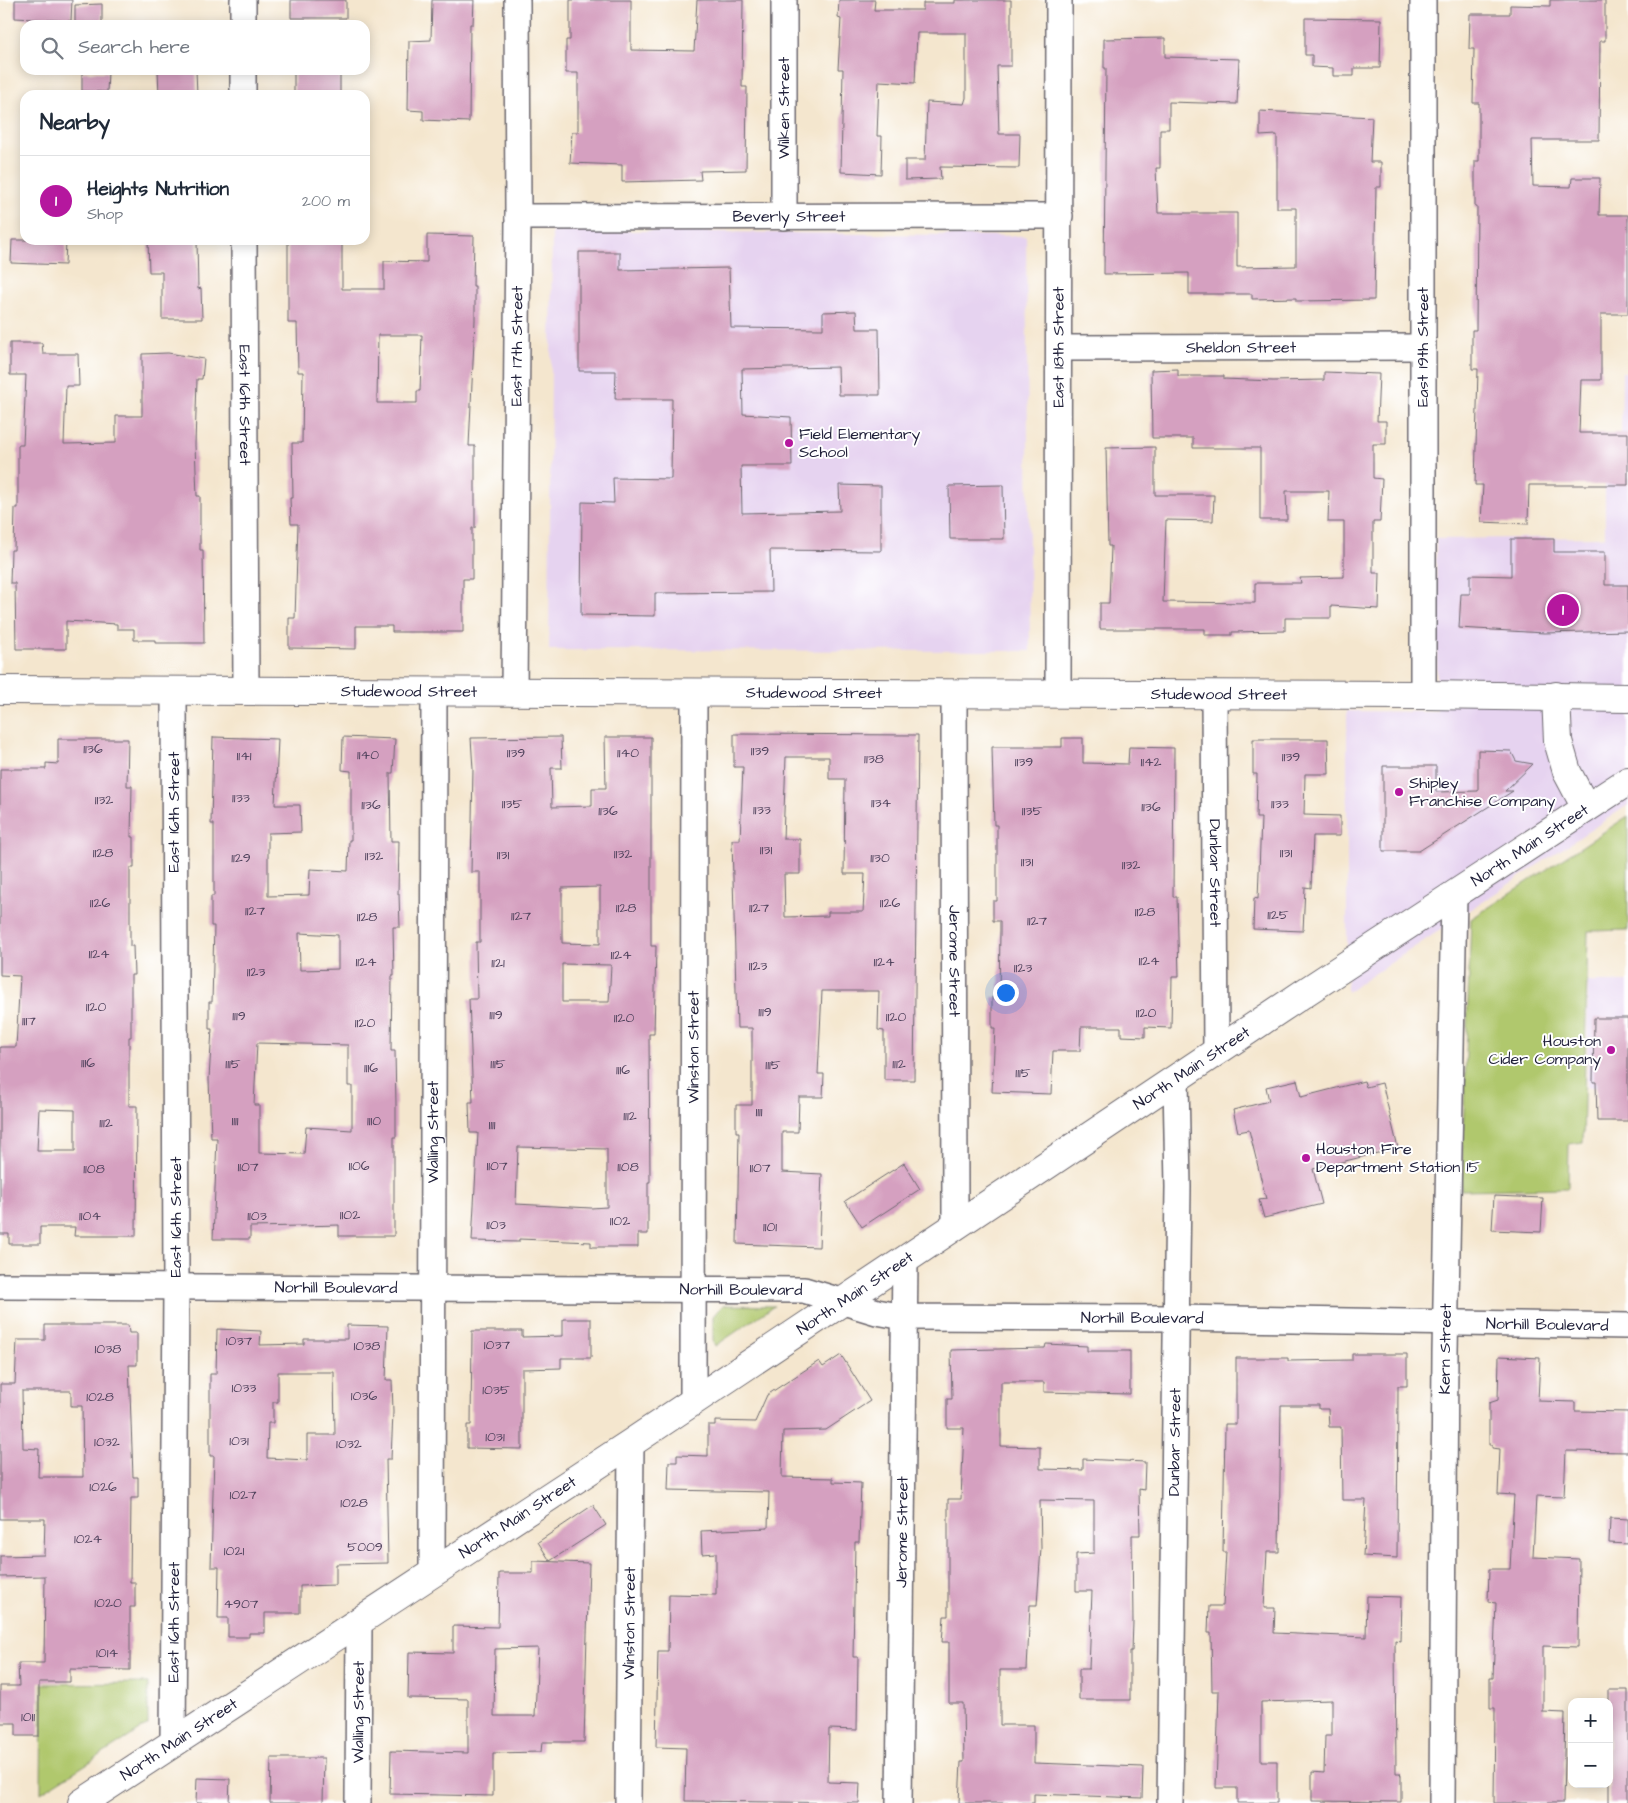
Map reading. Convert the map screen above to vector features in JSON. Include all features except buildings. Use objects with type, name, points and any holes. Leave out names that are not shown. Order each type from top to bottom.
[{"type":"main road","name":"Studewood Street","points":[[0,690],[1422,694],[1628,698]]},
{"type":"main road","points":[[1556,696],[1558,741],[1567,772],[1586,808]]},
{"type":"main road","name":"North Main Street","points":[[82,1803],[632,1443],[1216,1052],[1628,781]]},
{"type":"street","points":[[243,0],[243,20]]},
{"type":"street","name":"East 17th Street","points":[[514,692],[518,217],[517,0]]},
{"type":"street","name":"Wilken Street","points":[[784,0],[784,217]]},
{"type":"street","name":"East 18th Street","points":[[1058,694],[1060,348],[1059,0]]},
{"type":"street","name":"East 19th Street","points":[[1422,694],[1423,0]]},
{"type":"street","points":[[243,75],[243,90]]},
{"type":"street","name":"Beverly Street","points":[[518,217],[1060,216]]},
{"type":"street","name":"East 16th Street","points":[[244,245],[246,691]]},
{"type":"street","name":"Sheldon Street","points":[[1060,348],[1423,347]]},
{"type":"street","name":"East 16th Street","points":[[173,1743],[176,1286],[174,691]]},
{"type":"street","name":"Walling Street","points":[[432,1573],[434,692]]},
{"type":"street","name":"Winston Street","points":[[693,1402],[694,692]]},
{"type":"street","name":"Jerome Street","points":[[954,693],[955,1227]]},
{"type":"street","name":"Dunbar Street","points":[[1214,694],[1216,1052]]},
{"type":"street","name":"Kern Street","points":[[1442,1803],[1445,1324],[1454,896]]},
{"type":"street","name":"Dunbar Street","points":[[1170,1803],[1176,1318],[1176,1080]]},
{"type":"street","name":"Jerome Street","points":[[899,1803],[906,1260]]},
{"type":"street","name":"Norhill Boulevard","points":[[0,1286],[804,1290],[876,1312],[904,1317],[1176,1318],[1628,1326]]},
{"type":"street","name":"Winston Street","points":[[628,1803],[632,1443]]},
{"type":"street","name":"Walling Street","points":[[358,1803],[359,1621]]},
{"type":"shaded area","name":"Field Elementary School","points":[[552,230],[1026,236],[1030,651],[549,650]]},
{"type":"shaded area","points":[[1622,372],[1628,372],[1628,805],[1347,992],[1347,711],[1437,712],[1436,539],[1605,537],[1605,435],[1621,435]]},
{"type":"shaded area","points":[[1588,982],[1628,982],[1628,1087],[1587,1087]]},
{"type":"green space","points":[[1628,816],[1628,930],[1588,931],[1583,1142],[1569,1144],[1568,1188],[1461,1190],[1471,919]]},
{"type":"green space","points":[[723,1305],[774,1306],[715,1346],[713,1341],[713,1316]]},
{"type":"green space","points":[[148,1683],[148,1725],[41,1793],[42,1684]]},
{"type":"place","name":"Field Elementary School","points":[[789,443]]},
{"type":"place","name":"Heights Nutrition","points":[[1563,610]]},
{"type":"place","name":"Shipley Franchise Company","points":[[1399,792]]},
{"type":"place","name":"Houston Cider Company","points":[[1611,1050]]},
{"type":"place","name":"Houston Fire Department Station 15","points":[[1306,1158]]}]
